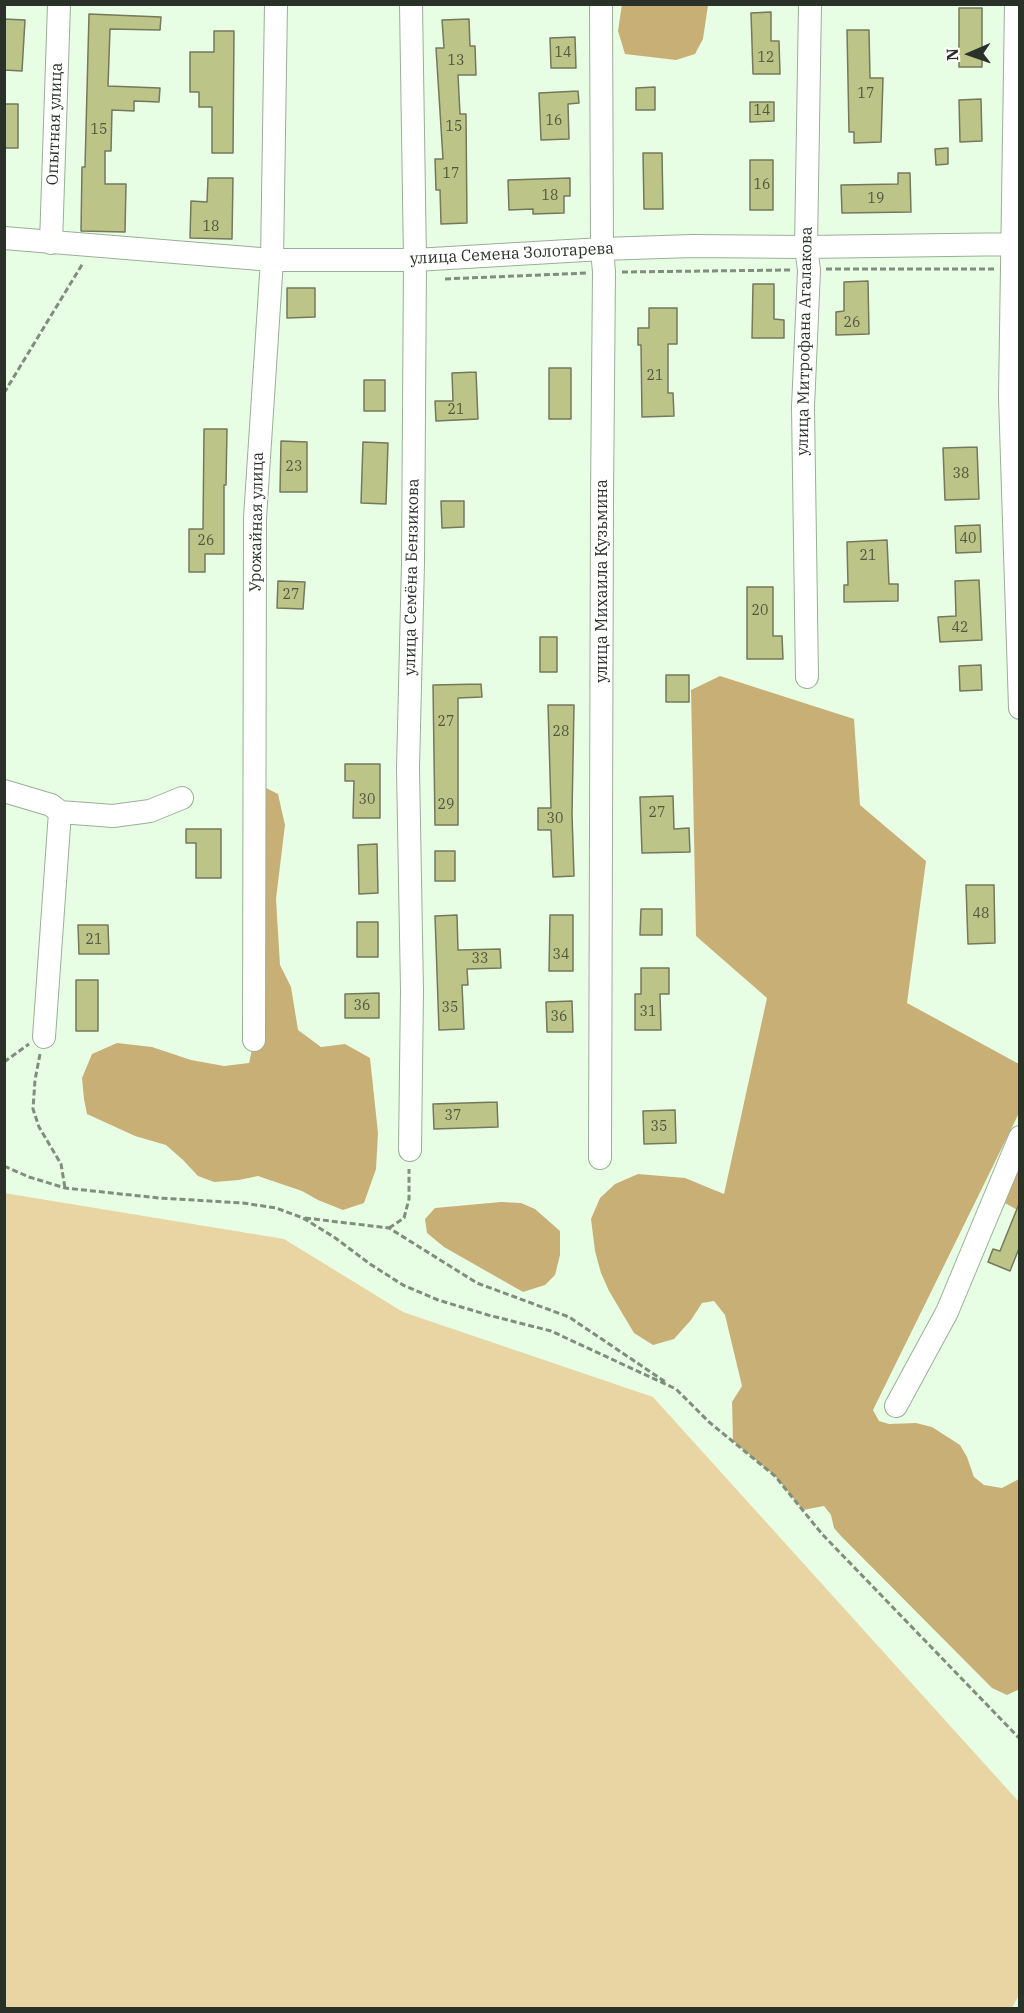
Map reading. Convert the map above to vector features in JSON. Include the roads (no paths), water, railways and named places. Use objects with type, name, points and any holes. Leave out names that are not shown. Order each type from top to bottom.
[{"type":"street","name":"Опытная улица","points":[[51,243],[59,4]]},
{"type":"street","name":"Урожайная улица","points":[[254,1040],[255,518],[272,260],[276,4]]},
{"type":"street","name":"улица Семёна Бензикова","points":[[410,1150],[412,991],[408,768],[413,563],[415,260],[411,4]]},
{"type":"street","name":"улица Михаила Кузьмина","points":[[600,1158],[604,284],[601,4]]},
{"type":"street","name":"улица Митрофана Агалакова","points":[[807,677],[803,407],[809,270],[806,247],[810,4]]},
{"type":"street","points":[[1016,4],[1016,244],[1010,397],[1020,708]]},
{"type":"street","name":"улица Семена Золотарева","points":[[4,238],[272,260],[415,260],[692,246],[1016,244]]},
{"type":"street","points":[[4,791],[51,806],[60,812],[112,816],[150,811],[182,798]]},
{"type":"street","points":[[44,1037],[60,812]]},
{"type":"street","points":[[896,1406],[947,1312],[1020,1137]]}]
